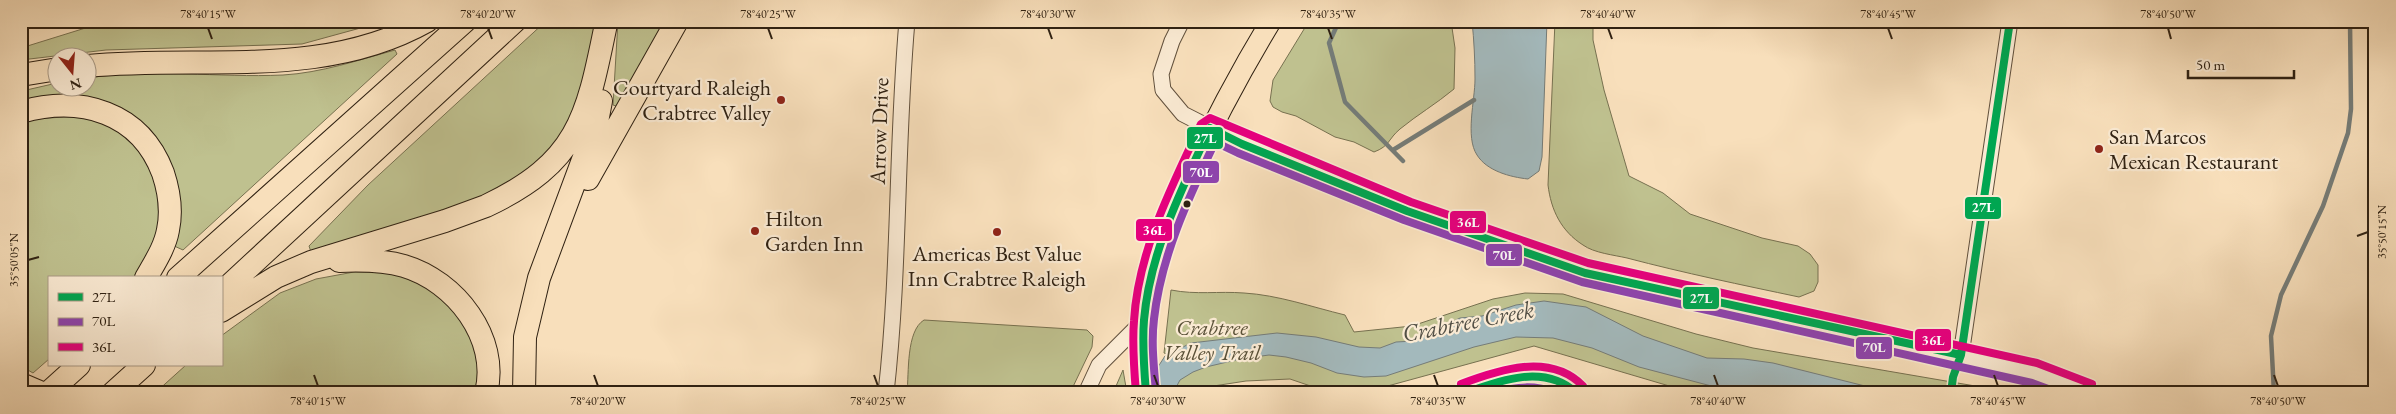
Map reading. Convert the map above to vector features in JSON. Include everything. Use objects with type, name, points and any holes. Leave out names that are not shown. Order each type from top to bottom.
[{"type":"highway","points":[[98,65],[158,62],[251,63],[292,60],[334,54],[366,46],[407,32],[427,21]]},
{"type":"highway","points":[[180,276],[465,21]]},
{"type":"highway","points":[[222,292],[515,21]]},
{"type":"highway","points":[[554,239],[677,21]]},
{"type":"highway","points":[[524,393],[525,337],[539,278],[572,184],[597,122],[605,72],[606,22]]},
{"type":"highway","points":[[222,310],[276,277],[311,262],[469,213],[504,198],[538,176],[564,149],[579,125],[592,94],[606,22]]},
{"type":"highway","points":[[26,75],[48,71]]},
{"type":"highway","points":[[21,112],[60,106],[94,109],[108,114],[130,127],[150,147],[164,178],[170,211],[166,240],[147,276]]},
{"type":"highway","points":[[311,262],[357,260],[387,262],[417,271],[447,289],[468,312],[481,338],[488,364],[486,393]]},
{"type":"highway","points":[[48,393],[78,366]]},
{"type":"highway","points":[[114,393],[143,366]]},
{"type":"highway","points":[[21,384],[42,393]]},
{"type":"main road","points":[[1146,393],[1141,349],[1142,322],[1146,292],[1164,229],[1210,128],[1271,21]]},
{"type":"street","name":"Arrow Drive","points":[[886,393],[891,345],[903,67],[907,21]]},
{"type":"street","points":[[1182,21],[1172,41],[1161,74],[1163,90],[1183,114],[1242,144],[1407,211],[1585,273],[2035,372],[2088,393]]},
{"type":"street","points":[[1961,355],[2010,21]]},
{"type":"street","points":[[1086,393],[1099,365],[1142,322]]},
{"type":"green space","points":[[108,21],[386,21],[302,44],[98,51],[98,48],[48,48],[48,57],[21,60],[21,48]]},
{"type":"green space","points":[[546,21],[595,21],[591,74],[557,147],[486,199],[311,252],[309,246],[368,185]]},
{"type":"green space","points":[[618,21],[669,21],[619,107],[613,105]]},
{"type":"green space","points":[[1309,21],[1451,21],[1455,48],[1454,89],[1406,124],[1379,150],[1374,152],[1354,142],[1335,137],[1296,116],[1282,112],[1273,107],[1270,101],[1273,80]]},
{"type":"green space","points":[[1555,21],[1593,21],[1593,40],[1604,90],[1629,176],[1663,193],[1690,214],[1762,238],[1798,246],[1810,254],[1818,265],[1818,282],[1814,291],[1799,297],[1670,269],[1593,250],[1569,233],[1558,219],[1549,194],[1548,185]]},
{"type":"green space","points":[[395,50],[397,54],[183,250],[172,245],[178,217],[129,117],[21,105],[22,91],[48,85],[48,98],[98,98],[98,77],[112,75],[161,73],[259,76],[297,74],[339,66]]},
{"type":"green space","points":[[82,116],[111,126],[132,138],[157,178],[159,225],[154,246],[135,276],[48,276],[48,360],[33,373],[21,366],[21,123],[31,119]]},
{"type":"green space","points":[[354,272],[394,273],[433,290],[453,307],[474,340],[481,369],[477,393],[155,393],[185,366],[222,366],[222,335],[280,293],[316,279]]},
{"type":"green space","name":"Crabtree Valley Trail","points":[[1171,290],[1257,294],[1282,299],[1345,315],[1354,332],[1412,326],[1493,299],[1525,293],[1563,294],[1696,334],[1753,348],[2016,393],[1693,393],[1534,346],[1362,393],[1331,393],[1290,379],[1246,381],[1168,393],[1167,354],[1164,353]]},
{"type":"green space","points":[[924,320],[1087,330],[1093,336],[1092,347],[1070,393],[907,393],[911,343],[918,325]]},
{"type":"green space","name":"Crabtree Valley Trail","points":[[1123,370],[1127,393],[1113,393]]},
{"type":"water","points":[[1472,21],[1547,21],[1542,157],[1539,171],[1528,179],[1507,175],[1493,169],[1481,161],[1473,147],[1471,129],[1475,72]]},
{"type":"water","name":"Crabtree Creek","points":[[1544,301],[1586,307],[1643,336],[1707,358],[1744,359],[1773,363],[1893,393],[1738,393],[1639,367],[1592,348],[1553,338],[1516,337],[1474,347],[1386,376],[1364,377],[1337,373],[1311,363],[1269,355],[1240,359],[1193,372],[1180,380],[1173,393],[1141,393],[1165,356],[1191,343],[1277,333],[1316,337],[1359,347],[1380,348],[1396,342],[1414,341],[1460,318],[1482,316],[1516,305]]},
{"type":"waterway","points":[[1339,21],[1329,43],[1345,102],[1403,161]]},
{"type":"waterway","points":[[2274,393],[2271,336],[2281,295],[2323,206],[2348,133],[2351,109],[2350,21]]},
{"type":"waterway","points":[[1393,150],[1474,100]]},
{"type":"transit line","name":"27L","points":[[1951,393],[1953,377],[1961,355],[2010,21]]},
{"type":"transit line","name":"36L","points":[[1136,393],[1133,330],[1142,269],[1149,244],[1168,195],[1201,124],[1210,118],[1411,202],[1588,263],[2037,363],[2092,384]]},
{"type":"transit line","name":"27L","points":[[1146,393],[1143,329],[1147,294],[1153,269],[1169,221],[1210,128],[1242,144],[1407,211],[1585,273],[1961,355]]},
{"type":"transit line","name":"70L","points":[[1156,392],[1153,328],[1163,273],[1177,228],[1215,142],[1404,220],[1582,282],[2032,383],[2059,393]]},
{"type":"transit line","name":"36L","points":[[1461,384],[1507,370],[1540,367],[1555,369],[1570,376],[1583,386]]},
{"type":"transit line","name":"27L","points":[[1465,393],[1521,377],[1550,379],[1564,384],[1576,393]]},
{"type":"transit line","name":"70L","points":[[1495,393],[1526,387],[1556,393]]},
{"type":"place","name":"Courtyard Raleigh Crabtree Valley","points":[[781,100]]},
{"type":"place","name":"San Marcos Mexican Restaurant","points":[[2099,149]]},
{"type":"place","name":"Hilton Garden Inn","points":[[755,231]]},
{"type":"place","name":"Americas Best Value Inn Crabtree Raleigh","points":[[997,232]]}]
